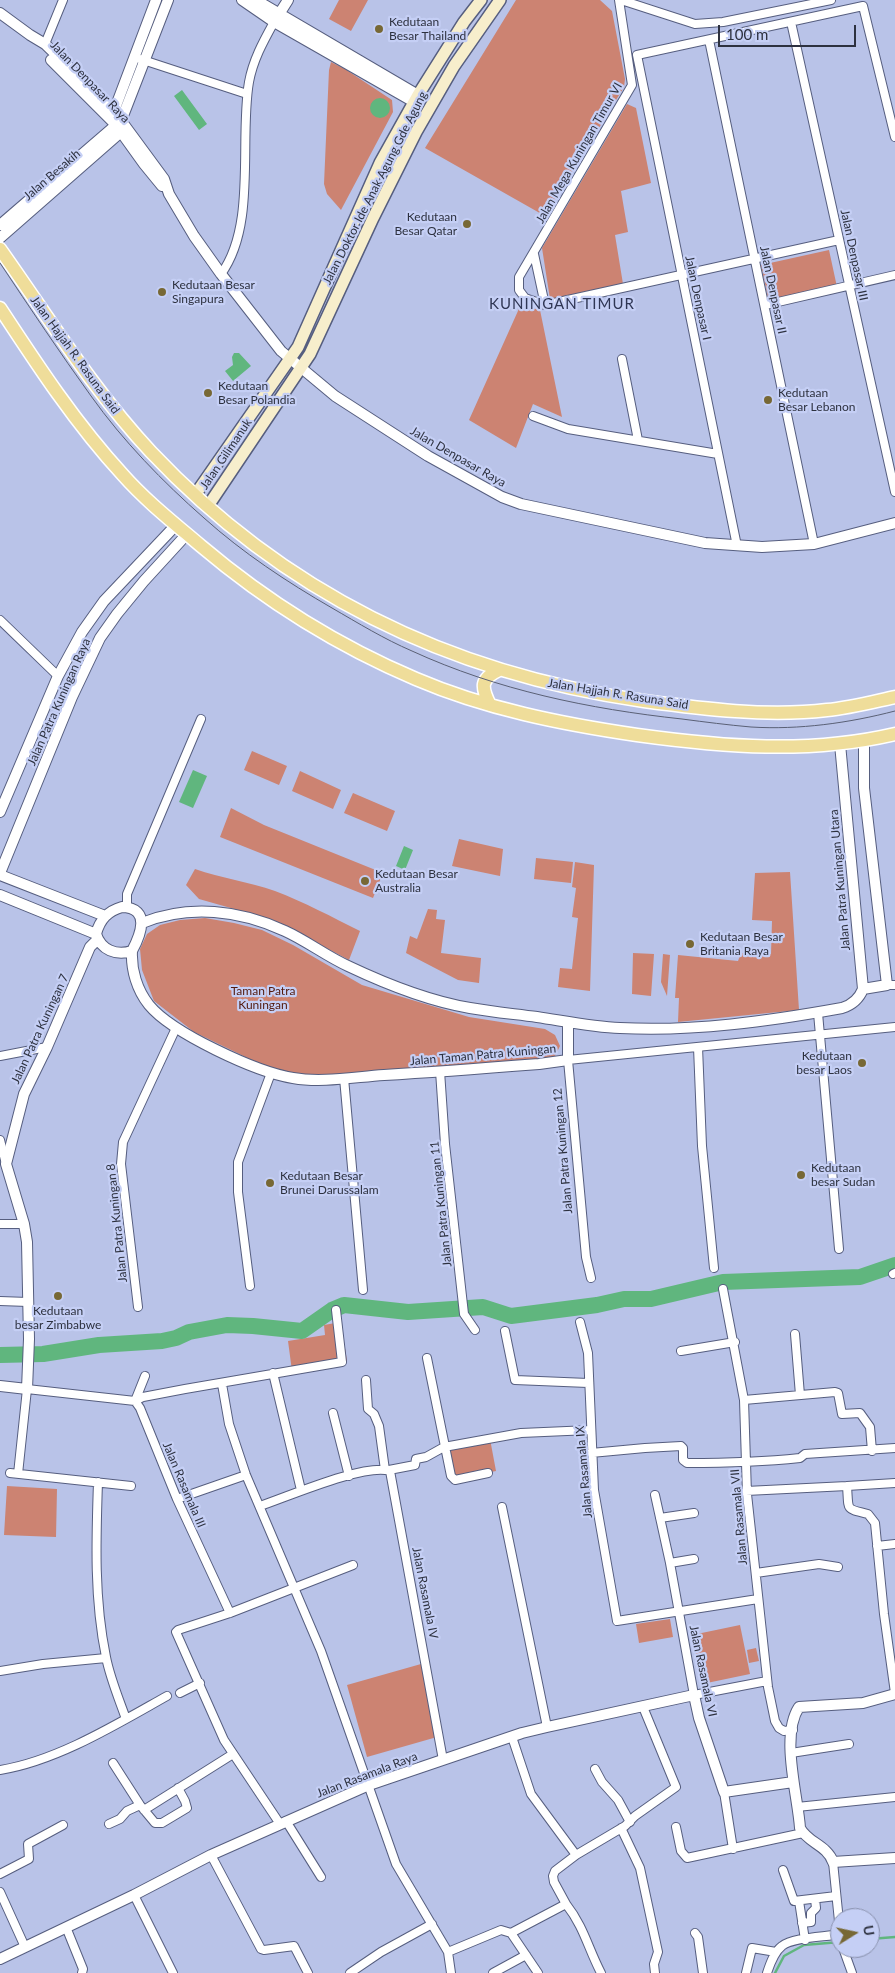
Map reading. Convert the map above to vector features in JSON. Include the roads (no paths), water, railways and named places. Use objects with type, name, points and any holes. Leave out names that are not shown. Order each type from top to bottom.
[{"type":"main road","name":"Jalan Doktor Ide Anak Agung Gde Agung","points":[[290,359],[298,347],[324,292],[380,163],[416,99],[464,22],[481,0]]},
{"type":"main road","name":"Jalan Doktor Ide Anak Agung Gde Agung","points":[[300,368],[310,354],[373,218],[416,132],[454,66],[500,0]]},
{"type":"main road","name":"Jalan Hajjah R. Rasuna Said","points":[[0,249],[104,398],[153,453],[195,495],[247,540],[326,594],[376,621],[416,639],[499,670],[563,687],[617,697],[676,705],[780,712],[828,710],[895,696]]},
{"type":"main road","points":[[0,308],[67,406],[105,454],[143,496],[229,570],[262,594],[307,623],[360,653],[418,680],[490,705],[563,723],[718,745],[771,748],[840,744],[895,734]]},
{"type":"main road","name":"Jalan Gilimanuk","points":[[195,495],[290,359]]},
{"type":"main road","name":"Jalan Gilimanuk","points":[[208,506],[300,368]]},
{"type":"main road","points":[[209,475],[222,486]]},
{"type":"main road","points":[[490,705],[484,691],[484,682],[486,676],[499,670]]},
{"type":"street","points":[[45,44],[64,0]]},
{"type":"street","points":[[114,111],[156,0]]},
{"type":"street","name":"Jalan Besakih","points":[[0,238],[54,185],[120,126],[168,0]]},
{"type":"street","points":[[242,0],[416,99]]},
{"type":"street","points":[[256,0],[276,18]]},
{"type":"street","points":[[221,274],[231,260],[243,202],[247,94],[254,60],[276,18],[288,0]]},
{"type":"street","points":[[620,0],[695,24],[723,22],[831,0]]},
{"type":"street","name":"Jalan Mega Kuningan Timur VI","points":[[545,305],[525,298],[519,290],[519,277],[632,86],[620,0]]},
{"type":"street","points":[[709,40],[864,6],[895,137]]},
{"type":"street","name":"Jalan Denpasar Raya","points":[[0,13],[45,44],[114,111],[120,126],[144,164],[169,194],[194,236],[281,351],[334,396],[428,456],[502,496],[540,508],[705,543],[762,547],[814,544],[895,523]]},
{"type":"street","name":"Jalan Denpasar III","points":[[791,22],[895,492]]},
{"type":"street","name":"Jalan Denpasar Raya","points":[[30,35],[120,126]]},
{"type":"street","name":"Jalan Denpasar I","points":[[709,40],[637,56],[737,546]]},
{"type":"street","name":"Jalan Denpasar II","points":[[709,40],[814,544]]},
{"type":"street","points":[[134,56],[247,94]]},
{"type":"street","name":"Jalan Besakih","points":[[0,224],[54,185]]},
{"type":"street","points":[[534,254],[545,305],[839,240]]},
{"type":"street","points":[[765,305],[895,275]]},
{"type":"street","points":[[622,359],[638,440]]},
{"type":"street","points":[[533,416],[568,429],[718,454]]},
{"type":"street","name":"Jalan Patra Kuningan Raya","points":[[0,812],[58,676],[82,632],[104,602],[176,525]]},
{"type":"street","name":"Jalan Patra Kuningan Raya","points":[[0,874],[72,697],[100,638],[144,580],[187,534]]},
{"type":"street","points":[[0,620],[58,676]]},
{"type":"street","points":[[127,907],[127,894],[201,719]]},
{"type":"street","points":[[142,923],[152,919],[189,912],[216,911],[248,917],[284,931],[350,967],[429,997],[470,1008],[618,1028],[655,1029],[708,1026],[818,1013],[848,1006],[858,998],[862,989],[891,985],[864,788],[864,740]]},
{"type":"street","name":"Jalan Patra Kuningan Utara","points":[[840,744],[862,989]]},
{"type":"street","points":[[0,874],[105,916]]},
{"type":"street","points":[[0,895],[97,936]]},
{"type":"street","points":[[127,907],[137,912],[142,923],[132,952],[115,954],[104,948],[97,936],[98,926],[105,916],[114,909],[127,907]]},
{"type":"street","name":"Jalan Patra Kuningan 7","points":[[6,1164],[24,1094],[97,936]]},
{"type":"street","name":"Jalan Taman Patra Kuningan","points":[[132,952],[131,964],[135,977],[148,1004],[156,1013],[176,1028],[211,1048],[271,1073],[293,1078],[344,1078],[539,1064],[818,1036],[895,1026]]},
{"type":"street","points":[[818,1013],[818,1036],[840,1249]]},
{"type":"street","name":"Jalan Patra Kuningan 12","points":[[568,1022],[568,1060],[586,1257],[591,1278]]},
{"type":"street","name":"Jalan Patra Kuningan 8","points":[[138,1307],[121,1152],[123,1142],[176,1028]]},
{"type":"street","points":[[0,1056],[47,1047]]},
{"type":"street","points":[[698,1047],[702,1146],[714,1268]]},
{"type":"street","name":"Jalan Patra Kuningan 11","points":[[440,1072],[446,1153],[464,1314],[476,1330]]},
{"type":"street","points":[[250,1286],[238,1192],[238,1162],[271,1073]]},
{"type":"street","points":[[344,1078],[363,1290]]},
{"type":"street","points":[[0,1140],[24,1224],[28,1261],[28,1389],[14,1473],[131,1486]]},
{"type":"street","points":[[0,1224],[24,1224]]},
{"type":"street","name":"Jalan Rasamala VII","points":[[723,1289],[744,1400],[746,1491],[767,1681],[775,1721],[779,1728],[784,1731],[792,1730]]},
{"type":"street","points":[[0,1301],[28,1302]]},
{"type":"street","points":[[0,1386],[135,1402],[143,1398],[342,1362],[336,1310]]},
{"type":"street","name":"Jalan Rasamala IX","points":[[580,1322],[588,1353],[594,1490],[617,1621],[678,1611]]},
{"type":"street","points":[[505,1331],[515,1380],[588,1383]]},
{"type":"street","points":[[795,1334],[800,1395]]},
{"type":"street","points":[[681,1350],[734,1342]]},
{"type":"street","points":[[427,1358],[451,1476],[454,1479],[488,1473]]},
{"type":"street","points":[[273,1373],[301,1490]]},
{"type":"street","points":[[135,1402],[145,1376]]},
{"type":"street","name":"Jalan Rasamala IV","points":[[366,1380],[368,1410],[374,1414],[379,1426],[443,1760]]},
{"type":"street","points":[[222,1384],[229,1424],[246,1475],[321,1652],[396,1864],[448,1952],[451,1973]]},
{"type":"street","points":[[744,1400],[838,1393],[842,1414],[860,1413],[869,1424],[872,1451]]},
{"type":"street","name":"Jalan Rasamala III","points":[[135,1402],[140,1408],[176,1499],[230,1613]]},
{"type":"street","points":[[333,1413],[349,1476]]},
{"type":"street","points":[[260,1506],[301,1490],[349,1476],[415,1465],[416,1459],[426,1457],[444,1447],[521,1434],[590,1430]]},
{"type":"street","points":[[591,1453],[681,1446],[683,1448],[683,1460],[687,1463],[745,1462],[800,1458],[805,1454],[895,1448]]},
{"type":"street","points":[[176,1499],[246,1475]]},
{"type":"street","points":[[98,1482],[97,1593],[106,1658],[126,1719]]},
{"type":"street","points":[[746,1491],[895,1483]]},
{"type":"street","points":[[837,1908],[833,1862],[830,1854],[803,1833],[800,1828],[793,1782],[792,1730],[799,1707],[863,1703],[895,1694],[875,1523],[867,1514],[852,1512],[847,1486]]},
{"type":"street","name":"Jalan Rasamala VI","points":[[655,1495],[670,1563],[699,1718],[724,1792],[733,1849]]},
{"type":"street","points":[[502,1507],[547,1727]]},
{"type":"street","points":[[660,1518],[694,1513]]},
{"type":"street","points":[[877,1546],[895,1544]]},
{"type":"street","points":[[670,1563],[694,1559]]},
{"type":"street","points":[[756,1573],[820,1564],[838,1567]]},
{"type":"street","points":[[321,1878],[233,1754],[218,1729],[200,1683],[176,1632],[353,1565]]},
{"type":"street","points":[[678,1611],[758,1599]]},
{"type":"street","points":[[0,1671],[42,1664],[106,1658]]},
{"type":"street","name":"Jalan Rasamala Raya","points":[[0,1959],[134,1895],[211,1855],[369,1785],[512,1736],[694,1695],[767,1681]]},
{"type":"street","points":[[180,1693],[200,1683]]},
{"type":"street","points":[[0,1770],[51,1756],[126,1719],[167,1696]]},
{"type":"street","points":[[601,1973],[593,1959],[582,1928],[566,1904],[554,1882],[553,1876],[555,1870],[630,1822],[635,1816],[676,1786],[643,1707]]},
{"type":"street","points":[[512,1736],[532,1794],[576,1856]]},
{"type":"street","points":[[791,1753],[849,1744]]},
{"type":"street","points":[[110,1824],[120,1819],[127,1811],[142,1807],[178,1788],[233,1754]]},
{"type":"street","points":[[113,1763],[154,1822],[160,1824],[187,1808],[187,1804],[178,1788]]},
{"type":"street","points":[[595,1769],[602,1782],[618,1800],[630,1822]]},
{"type":"street","points":[[724,1792],[793,1782]]},
{"type":"street","points":[[797,1808],[895,1798]]},
{"type":"street","points":[[0,1874],[29,1859],[28,1844],[63,1825]]},
{"type":"street","points":[[676,1827],[681,1852],[685,1858],[803,1833]]},
{"type":"street","points":[[621,1828],[640,1868],[658,1952],[654,1964],[655,1973]]},
{"type":"street","points":[[211,1855],[261,1949],[294,1946],[308,1973]]},
{"type":"street","points":[[833,1862],[895,1858]]},
{"type":"street","points":[[783,1870],[792,1899],[799,1901],[836,1896]]},
{"type":"street","points":[[0,1892],[25,1947]]},
{"type":"street","points":[[134,1895],[170,1972]]},
{"type":"street","points":[[802,1923],[812,1921],[811,1913],[816,1908],[815,1899]]},
{"type":"street","points":[[799,1901],[805,1940]]},
{"type":"street","points":[[511,1933],[566,1904]]},
{"type":"street","points":[[350,1973],[381,1952],[432,1924]]},
{"type":"street","points":[[66,1927],[82,1973]]},
{"type":"street","points":[[448,1952],[500,1930],[511,1933],[538,1973]]},
{"type":"street","points":[[695,1933],[698,1938],[703,1973]]},
{"type":"street","points":[[767,1973],[776,1952],[786,1943],[830,1935]]},
{"type":"street","points":[[746,1973],[752,1948],[776,1952]]},
{"type":"street","points":[[492,1973],[526,1955]]},
{"type":"street","points":[[846,1958],[852,1973]]},
{"type":"waterway","points":[[0,1355],[43,1354],[99,1345],[162,1341],[176,1338],[189,1332],[227,1325],[302,1331],[332,1310],[344,1305],[408,1312],[483,1307],[511,1316],[597,1305],[624,1299],[651,1299],[723,1282],[860,1277],[895,1265]]},
{"type":"waterway","points":[[880,1938],[895,1937]]},
{"type":"waterway","points":[[775,1973],[784,1956],[804,1945],[830,1943]]},
{"type":"tram line","points":[[0,263],[103,413],[130,445],[174,490],[219,531],[266,566],[315,598],[391,641],[444,665],[510,687],[578,703],[647,715],[769,728],[842,722],[895,711]]},
{"type":"place","name":"Kedutaan Besar Thailand","points":[[379,29]]},
{"type":"place","name":"Kedutaan Besar Qatar","points":[[467,224]]},
{"type":"place","name":"Kedutaan Besar Singapura","points":[[162,292]]},
{"type":"place","name":"Kedutaan Besar Polandia","points":[[208,393]]},
{"type":"place","name":"Kedutaan Besar Lebanon","points":[[768,400]]},
{"type":"place","name":"Kedutaan Besar Australia","points":[[365,881]]},
{"type":"place","name":"Kedutaan Besar Britania Raya","points":[[690,944]]},
{"type":"place","name":"Kedutaan besar Laos","points":[[862,1063]]},
{"type":"place","name":"Kedutaan besar Sudan","points":[[801,1175]]},
{"type":"place","name":"Kedutaan Besar Brunei Darussalam","points":[[270,1183]]},
{"type":"place","name":"Kedutaan besar Zimbabwe","points":[[58,1296]]},
{"type":"district","name":"KUNINGAN TIMUR","points":[[562,304]]},
{"type":"park label","name":"Taman Patra Kuningan","points":[[263,998]]}]
